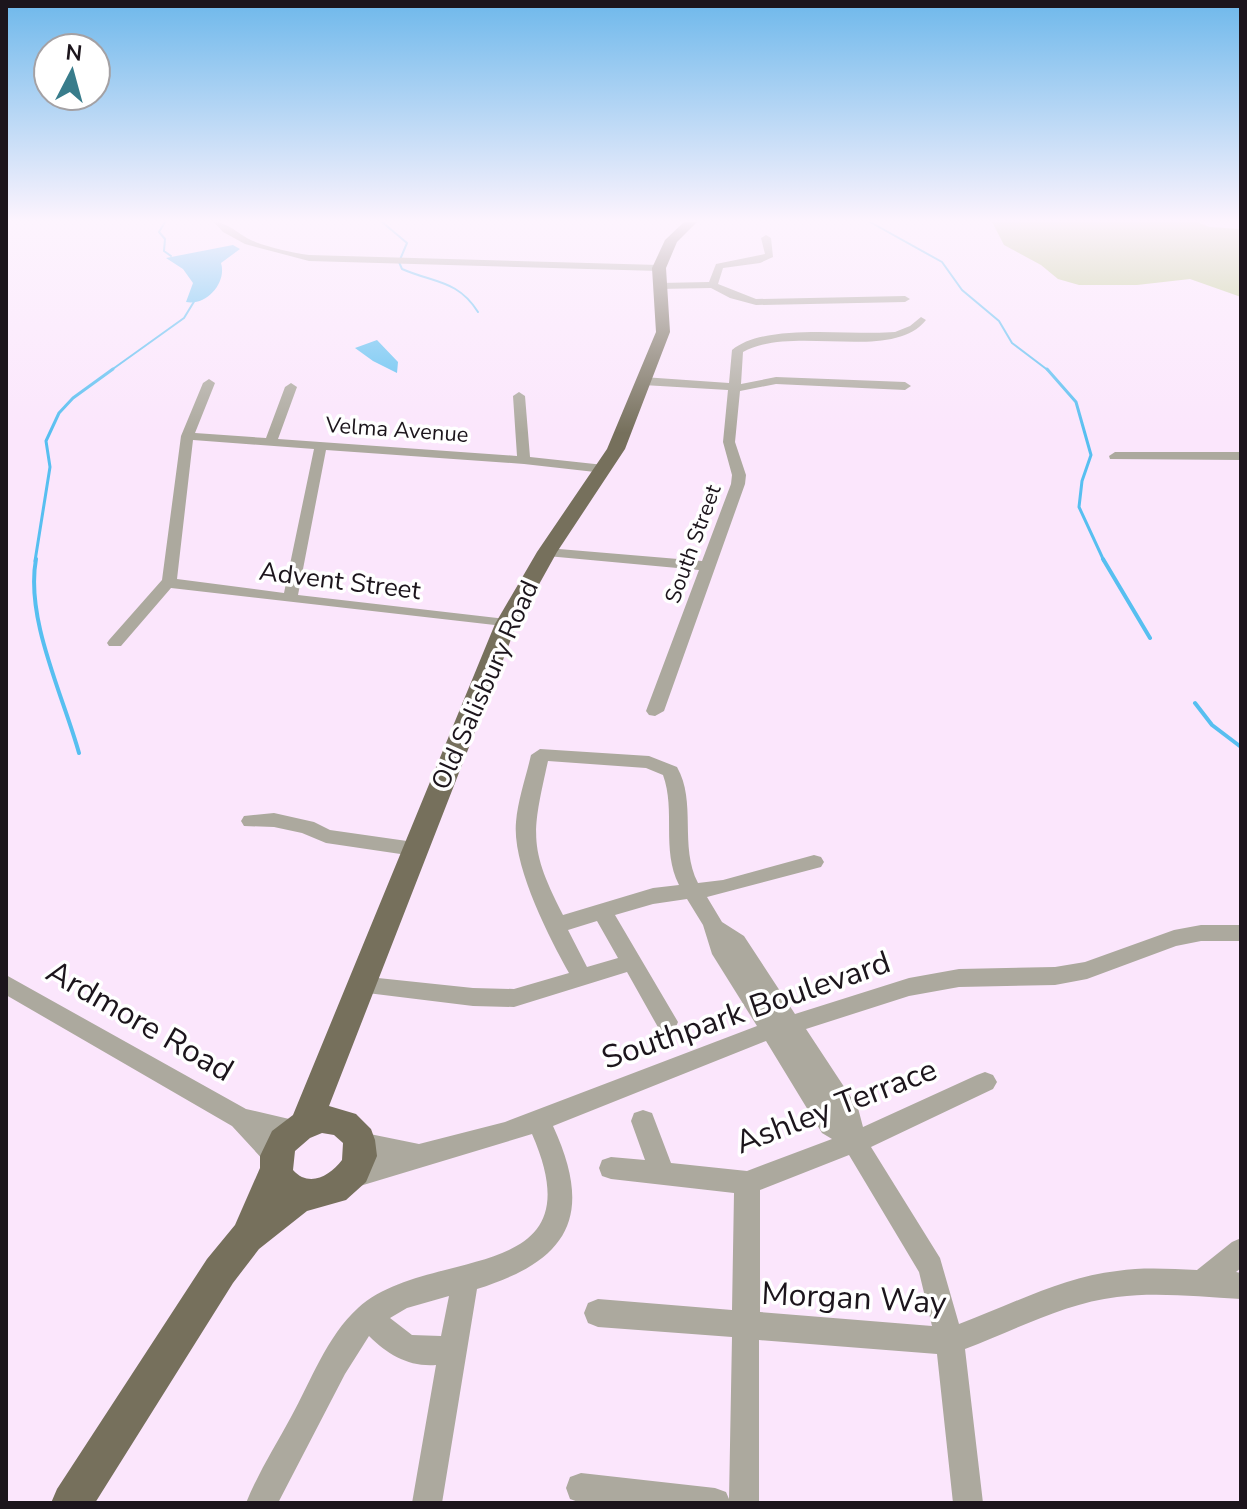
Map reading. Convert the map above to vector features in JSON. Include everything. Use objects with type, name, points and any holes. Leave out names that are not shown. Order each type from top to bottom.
[{"type":"main road","name":"Old Salisbury Road","points":[[71,1503],[220,1271],[247,1237],[297,1140],[506,624],[547,552],[616,449],[663,332],[660,292]]},
{"type":"main road","points":[[301,1195],[280,1183],[297,1140],[355,1133],[361,1154],[350,1177]]},
{"type":"main road","name":"Old Salisbury Road","points":[[247,1237],[301,1195],[327,1192],[350,1177]]},
{"type":"street","points":[[727,292],[756,302],[905,299]]},
{"type":"street","points":[[855,321],[864,328],[871,344],[905,333],[921,320]]},
{"type":"street","name":"South Street","points":[[655,711],[738,484],[739,475],[729,442],[738,350],[745,343],[769,339],[813,344],[871,344]]},
{"type":"street","points":[[643,381],[734,388],[776,380],[905,386]]},
{"type":"street","points":[[115,643],[169,581],[187,436],[209,383]]},
{"type":"street","points":[[271,441],[291,387]]},
{"type":"street","points":[[519,396],[524,460]]},
{"type":"street","name":"Velma Avenue","points":[[187,436],[524,460],[604,469]]},
{"type":"street","points":[[290,599],[321,444]]},
{"type":"street","points":[[1115,456],[1241,456]]},
{"type":"street","points":[[547,552],[709,566]]},
{"type":"street","name":"Advent Street","points":[[169,581],[177,585],[506,624]]},
{"type":"street","points":[[582,977],[558,934],[557,925],[533,875],[525,840],[525,822],[540,755],[649,762],[668,769],[675,784],[677,851],[682,872],[718,929],[720,948],[781,1027],[820,1088],[831,1125],[854,1142],[931,1267],[950,1341],[968,1503]]},
{"type":"street","points":[[251,821],[274,820],[351,841],[414,849]]},
{"type":"street","points":[[557,925],[653,896],[695,893],[814,862]]},
{"type":"street","points":[[602,911],[667,1022]]},
{"type":"street","name":"Southpark Boulevard","points":[[350,1177],[419,1155],[506,1133],[781,1027],[909,987],[959,978],[1055,976],[1087,970],[1174,938],[1201,933],[1241,933]]},
{"type":"street","points":[[359,985],[473,997],[514,998],[632,962]]},
{"type":"street","name":"Ardmore Road","points":[[6,984],[241,1118],[297,1140]]},
{"type":"street","name":"Ashley Terrace","points":[[611,1168],[747,1183],[854,1142],[985,1082]]},
{"type":"street","points":[[261,1503],[351,1335],[377,1310],[416,1289],[492,1272],[523,1259],[539,1248],[551,1231],[562,1195],[560,1173],[539,1121]]},
{"type":"street","points":[[643,1121],[662,1174]]},
{"type":"street","name":"Southpark Boulevard","points":[[360,1143],[419,1155]]},
{"type":"street","points":[[744,1503],[747,1183]]},
{"type":"street","points":[[1201,1284],[1241,1251]]},
{"type":"street","points":[[427,1503],[465,1279]]},
{"type":"street","name":"Morgan Way","points":[[598,1313],[950,1341],[1076,1293],[1114,1284],[1155,1281],[1241,1286]]},
{"type":"street","points":[[370,1317],[391,1340],[406,1349],[432,1353],[453,1348]]},
{"type":"street","points":[[581,1488],[715,1503]]},
{"type":"water","points":[[190,292],[212,292],[201,300],[186,302]]},
{"type":"water","points":[[377,340],[398,362],[397,373],[355,348]]},
{"type":"waterway","points":[[460,292],[478,312]]},
{"type":"waterway","points":[[965,292],[999,321],[1012,343],[1048,370]]},
{"type":"waterway","points":[[110,371],[184,318],[195,300]]},
{"type":"waterway","points":[[35,561],[50,467],[46,441],[59,413],[73,398],[113,369]]},
{"type":"waterway","points":[[1048,370],[1076,402],[1091,455],[1082,481],[1079,507],[1103,560]]},
{"type":"waterway","points":[[36,559],[34,582],[41,631],[79,753]]},
{"type":"waterway","points":[[1103,560],[1150,638]]},
{"type":"waterway","points":[[1195,703],[1212,725],[1241,747]]}]
